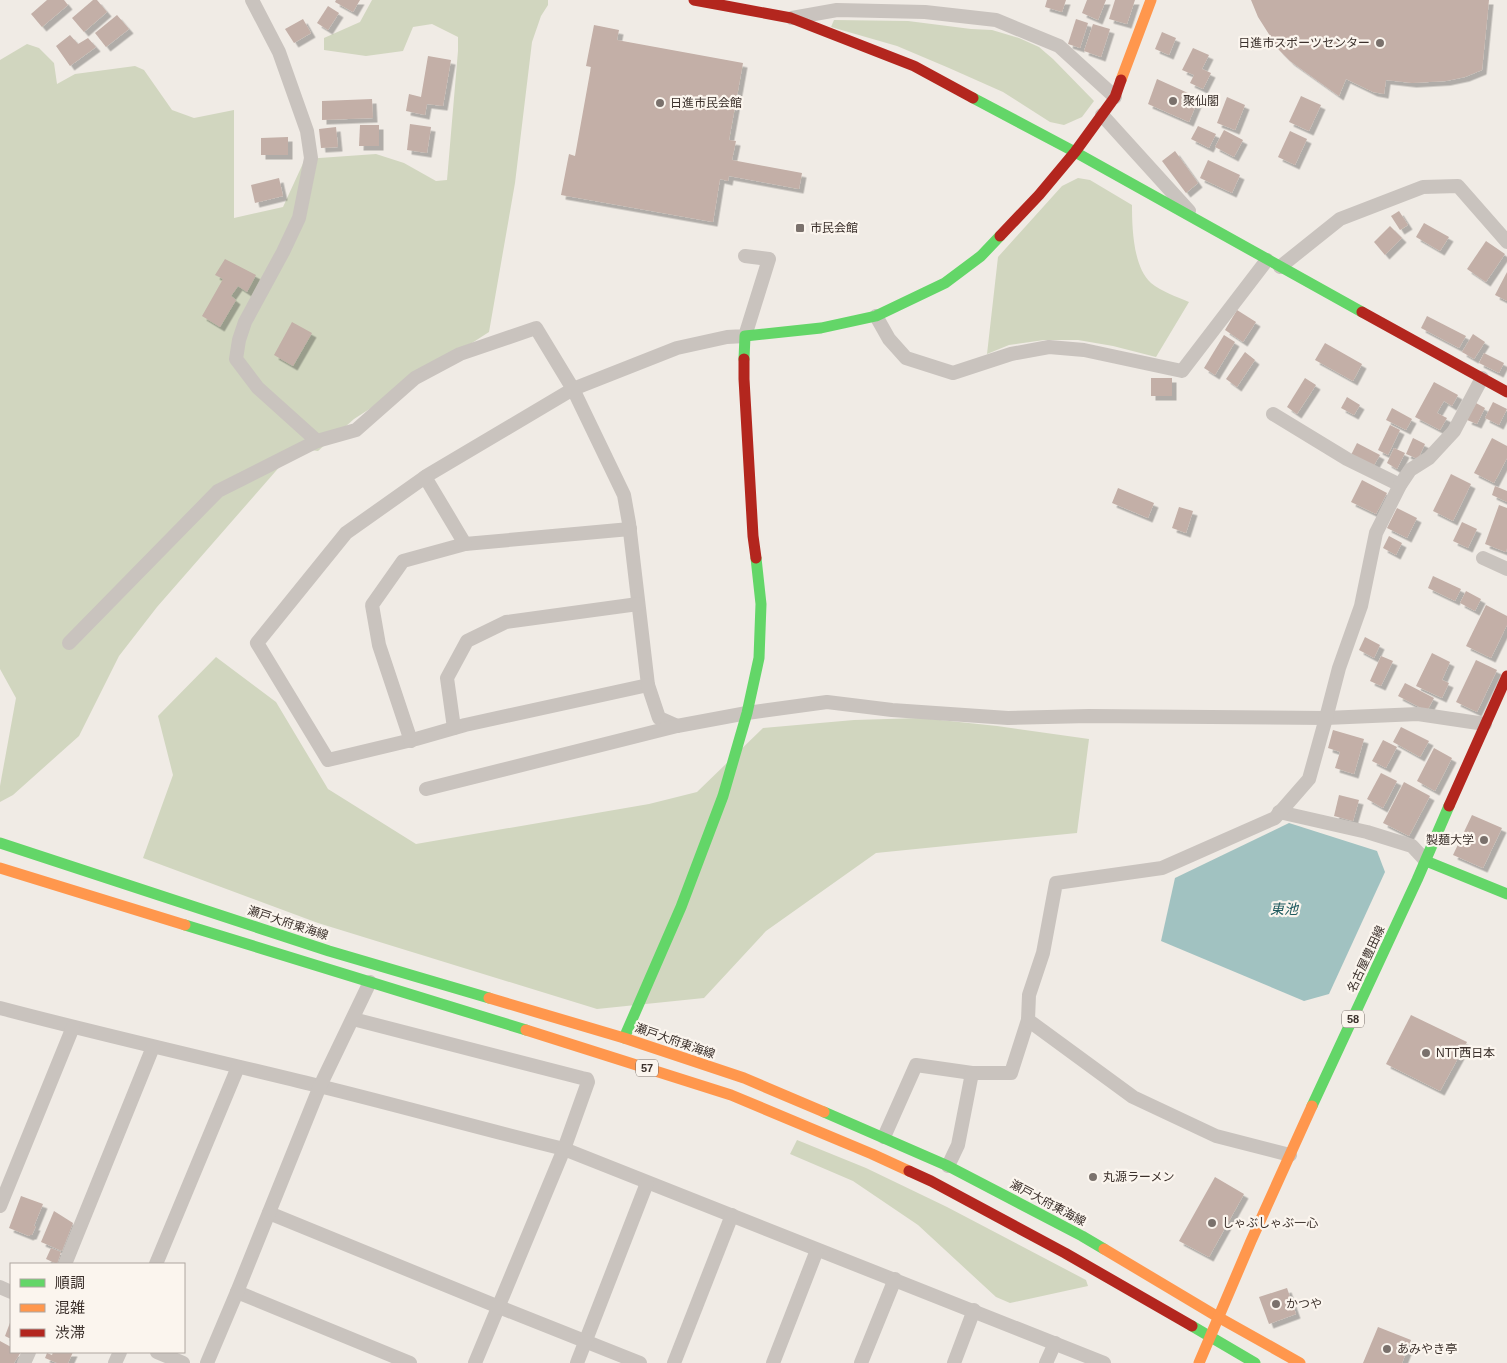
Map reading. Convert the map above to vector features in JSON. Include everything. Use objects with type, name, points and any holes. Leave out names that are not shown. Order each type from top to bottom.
[{"type":"main road","points":[[694,0],[791,18],[914,66],[1075,152],[1266,260],[1507,392]]},
{"type":"main road","points":[[624,1038],[681,907],[720,805],[747,713],[758,658],[762,604],[752,526],[744,379],[745,336],[821,328],[876,316],[945,283],[981,256],[1075,152],[1115,97],[1151,0]]},
{"type":"main road","name":"名古屋豊田線","points":[[1199,1363],[1290,1155],[1426,861],[1507,676]]},
{"type":"main road","name":"瀬戸大府東海線","points":[[0,843],[329,951],[624,1038],[744,1078],[948,1166],[1082,1236],[1218,1317],[1300,1363]]},
{"type":"main road","points":[[1426,861],[1507,894]]},
{"type":"main road","name":"57","points":[[0,868],[731,1095],[931,1181],[1065,1253],[1255,1363]]},
{"type":"street","points":[[252,0],[279,52],[307,131],[311,158],[299,218],[245,322],[239,340],[236,359],[258,388],[317,441]]},
{"type":"street","points":[[791,18],[837,10],[925,12],[996,20],[1059,46],[1115,97]]},
{"type":"street","points":[[1102,114],[1198,221]]},
{"type":"street","points":[[1280,266],[1340,219],[1423,187],[1458,186],[1507,242]]},
{"type":"street","points":[[648,685],[454,728],[328,760],[257,643],[346,533],[425,477],[573,389],[677,348],[727,337],[745,336],[769,259],[745,256]]},
{"type":"street","points":[[876,316],[888,339],[906,358],[953,373],[1011,354],[1049,347],[1084,350],[1182,371],[1266,260]]},
{"type":"street","points":[[68,643],[218,491],[317,441],[356,430],[415,378],[460,354],[536,328],[573,389],[624,495],[630,529],[648,685],[659,718],[678,726]]},
{"type":"street","points":[[884,1138],[916,1065],[972,1073],[1011,1073],[1028,1020],[1028,995],[1043,953],[1056,883],[1162,868],[1275,818],[1309,779],[1339,668],[1361,606],[1376,533],[1400,485],[1410,470],[1429,458],[1454,431],[1482,378]]},
{"type":"street","points":[[1273,414],[1347,459],[1400,485]]},
{"type":"street","points":[[425,477],[465,544]]},
{"type":"street","points":[[411,740],[379,645],[372,605],[404,561],[465,544],[630,529]]},
{"type":"street","points":[[1484,558],[1507,569]]},
{"type":"street","points":[[454,728],[447,678],[467,641],[506,622],[638,604]]},
{"type":"street","points":[[426,789],[678,726],[747,713],[827,702],[892,710],[1008,718],[1089,716],[1326,718],[1418,714],[1485,724]]},
{"type":"street","points":[[1280,812],[1367,832],[1412,846],[1426,861]]},
{"type":"street","points":[[207,1363],[270,1213],[320,1086],[370,982]]},
{"type":"street","points":[[0,1008],[153,1047],[320,1086],[488,1131],[564,1149],[1104,1363]]},
{"type":"street","points":[[353,1019],[587,1079],[586,1091],[564,1149],[475,1363]]},
{"type":"street","points":[[1028,1020],[1133,1097],[1216,1136],[1290,1155]]},
{"type":"street","points":[[0,1206],[74,1027]]},
{"type":"street","points":[[65,1263],[153,1047]]},
{"type":"street","points":[[156,1263],[238,1067]]},
{"type":"street","points":[[948,1166],[958,1145],[972,1073]]},
{"type":"street","points":[[577,1363],[647,1183]]},
{"type":"street","points":[[270,1213],[640,1363]]},
{"type":"street","points":[[674,1363],[732,1215]]},
{"type":"street","points":[[772,1363],[817,1250]]},
{"type":"street","points":[[861,1363],[895,1279]]},
{"type":"street","points":[[237,1292],[410,1363]]},
{"type":"street","points":[[954,1363],[974,1310]]},
{"type":"street","points":[[1046,1363],[1055,1343]]},
{"type":"street","points":[[158,1353],[183,1363]]},
{"type":"green space","points":[[372,0],[548,0],[548,5],[541,16],[532,42],[515,183],[489,332],[354,419],[318,451],[296,448],[157,607],[119,656],[79,736],[13,795],[0,802],[0,786],[16,698],[0,669],[0,60],[27,44],[39,48],[54,63],[57,84],[75,74],[135,66],[144,70],[172,110],[194,118],[234,110],[234,218],[283,207],[305,159],[376,154],[404,163],[436,181],[447,180],[458,37],[432,24],[413,27],[403,51],[366,56],[324,50],[324,38],[360,22]]},
{"type":"green space","points":[[834,20],[908,21],[992,30],[1019,38],[1039,47],[1094,101],[1082,117],[1064,125],[1050,122],[1003,92],[949,68],[897,46],[831,27]]},
{"type":"green space","points":[[1078,178],[1090,180],[1132,205],[1132,224],[1137,257],[1145,276],[1159,289],[1189,302],[1156,357],[1113,346],[1078,340],[1044,340],[1009,345],[987,354],[998,257],[1062,186]]},
{"type":"green space","points":[[216,657],[276,702],[328,789],[416,844],[649,804],[697,792],[763,728],[854,720],[921,718],[1089,739],[1077,833],[876,853],[766,931],[704,998],[597,1009],[318,923],[143,858],[173,775],[158,716]]},
{"type":"green space","points":[[797,1140],[866,1168],[947,1207],[1086,1280],[1088,1286],[1010,1303],[996,1297],[918,1225],[853,1181],[790,1154]]},
{"type":"water","name":"東池","points":[[1289,823],[1377,851],[1385,872],[1329,994],[1304,1001],[1161,941],[1175,878]]},
{"type":"building","points":[[47,0],[64,0],[68,5],[42,27],[31,14]]},
{"type":"building","points":[[93,0],[97,0],[107,12],[84,32],[72,18]]},
{"type":"building","points":[[336,0],[360,0],[353,12],[335,2]]},
{"type":"building","points":[[1047,0],[1066,0],[1062,12],[1045,7]]},
{"type":"building","points":[[1087,0],[1106,0],[1098,20],[1082,13]]},
{"type":"building","points":[[1115,0],[1135,0],[1127,24],[1109,19]]},
{"type":"building","name":"日進市スポーツセンター","points":[[1251,0],[1489,0],[1482,70],[1465,77],[1446,81],[1412,83],[1386,80],[1384,94],[1373,92],[1346,79],[1339,96],[1290,61],[1279,50],[1258,17]]},
{"type":"building","points":[[328,6],[339,13],[328,30],[317,23]]},
{"type":"building","points":[[117,15],[129,29],[106,47],[95,33]]},
{"type":"building","points":[[303,19],[311,33],[294,43],[285,29]]},
{"type":"building","points":[[1076,19],[1088,23],[1080,48],[1068,44]]},
{"type":"building","points":[[1093,24],[1110,29],[1101,57],[1084,51]]},
{"type":"building","name":"日進市民会館","points":[[594,25],[619,30],[617,40],[743,63],[729,140],[736,141],[732,160],[802,173],[799,189],[729,176],[728,181],[720,179],[713,222],[561,195],[569,154],[575,156],[591,67],[586,66]]},
{"type":"building","points":[[1162,32],[1176,38],[1169,55],[1155,49]]},
{"type":"building","points":[[70,35],[78,44],[88,38],[96,47],[70,66],[56,46]]},
{"type":"building","points":[[1193,48],[1209,55],[1202,69],[1211,73],[1203,89],[1190,83],[1194,75],[1182,70]]},
{"type":"building","points":[[428,56],[451,60],[443,106],[427,104],[425,115],[406,111],[409,94],[421,97]]},
{"type":"building","name":"聚仙閣","points":[[1157,79],[1199,98],[1189,122],[1148,104]]},
{"type":"building","points":[[1301,96],[1321,105],[1309,131],[1289,122]]},
{"type":"building","points":[[1227,97],[1245,105],[1235,130],[1217,123]]},
{"type":"building","points":[[372,99],[373,118],[322,120],[322,101]]},
{"type":"building","points":[[410,124],[431,127],[427,153],[407,150]]},
{"type":"building","points":[[360,125],[379,125],[379,146],[359,146]]},
{"type":"building","points":[[1198,126],[1216,134],[1209,148],[1191,139]]},
{"type":"building","points":[[336,127],[338,147],[321,148],[319,129]]},
{"type":"building","points":[[1224,130],[1243,140],[1234,157],[1215,147]]},
{"type":"building","points":[[1290,131],[1307,139],[1295,165],[1278,157]]},
{"type":"building","points":[[288,137],[288,155],[261,155],[261,138]]},
{"type":"building","points":[[1175,151],[1198,183],[1186,193],[1162,161]]},
{"type":"building","points":[[1208,160],[1240,175],[1232,193],[1200,178]]},
{"type":"building","points":[[279,178],[283,196],[255,203],[251,185]]},
{"type":"building","points":[[1399,211],[1408,225],[1400,230],[1391,216]]},
{"type":"building","points":[[1424,223],[1449,237],[1440,251],[1416,237]]},
{"type":"building","points":[[1390,226],[1402,238],[1385,255],[1374,242]]},
{"type":"building","points":[[1486,241],[1505,254],[1486,282],[1467,269]]},
{"type":"building","points":[[225,259],[256,275],[247,292],[238,286],[231,296],[236,300],[220,327],[202,316],[223,279],[215,275]]},
{"type":"building","points":[[1507,272],[1507,301],[1495,295]]},
{"type":"building","points":[[1237,310],[1256,322],[1243,342],[1225,330]]},
{"type":"building","points":[[1427,316],[1466,336],[1459,348],[1421,328]]},
{"type":"building","points":[[292,322],[312,333],[293,366],[274,355]]},
{"type":"building","points":[[1473,334],[1485,342],[1474,359],[1462,352]]},
{"type":"building","points":[[1224,335],[1235,342],[1215,375],[1204,368]]},
{"type":"building","points":[[1325,343],[1362,364],[1353,381],[1315,360]]},
{"type":"building","points":[[1245,352],[1255,360],[1237,387],[1226,379]]},
{"type":"building","points":[[1484,353],[1504,363],[1499,373],[1479,363]]},
{"type":"building","points":[[1151,378],[1172,378],[1172,396],[1151,396]]},
{"type":"building","points":[[1305,378],[1316,385],[1297,414],[1287,407]]},
{"type":"building","points":[[1434,382],[1458,395],[1452,406],[1444,401],[1437,413],[1447,418],[1440,430],[1415,417]]},
{"type":"building","points":[[1347,397],[1360,405],[1354,415],[1341,408]]},
{"type":"building","points":[[1493,402],[1507,409],[1499,425],[1485,418]]},
{"type":"building","points":[[1476,403],[1485,408],[1477,424],[1467,420]]},
{"type":"building","points":[[1392,408],[1412,419],[1406,430],[1386,420]]},
{"type":"building","points":[[1390,425],[1400,430],[1388,455],[1378,450]]},
{"type":"building","points":[[1413,438],[1425,444],[1418,459],[1406,454]]},
{"type":"building","points":[[1492,438],[1507,446],[1507,458],[1494,483],[1474,473]]},
{"type":"building","points":[[1357,443],[1380,455],[1373,467],[1351,455]]},
{"type":"building","points":[[1394,448],[1405,453],[1397,469],[1387,463]]},
{"type":"building","points":[[1451,474],[1471,484],[1453,521],[1433,511]]},
{"type":"building","points":[[1362,480],[1387,493],[1376,514],[1351,502]]},
{"type":"building","points":[[1495,486],[1507,491],[1507,502],[1492,495]]},
{"type":"building","points":[[1118,488],[1154,503],[1148,518],[1112,503]]},
{"type":"building","points":[[1499,505],[1507,508],[1506,552],[1485,544]]},
{"type":"building","points":[[1179,507],[1193,511],[1186,533],[1172,528]]},
{"type":"building","points":[[1397,508],[1417,518],[1407,538],[1387,528]]},
{"type":"building","points":[[1462,522],[1477,529],[1468,548],[1453,541]]},
{"type":"building","points":[[1389,536],[1402,543],[1396,555],[1383,548]]},
{"type":"building","points":[[1433,576],[1461,589],[1455,601],[1428,588]]},
{"type":"building","points":[[1466,591],[1481,599],[1475,611],[1460,603]]},
{"type":"building","points":[[1486,605],[1507,616],[1507,625],[1491,658],[1466,646]]},
{"type":"building","points":[[1365,637],[1380,645],[1374,658],[1359,650]]},
{"type":"building","points":[[1432,653],[1450,662],[1442,680],[1449,683],[1442,698],[1416,686]]},
{"type":"building","points":[[1381,656],[1393,661],[1381,686],[1370,681]]},
{"type":"building","points":[[1476,660],[1497,670],[1477,712],[1456,702]]},
{"type":"building","points":[[1405,683],[1434,698],[1427,711],[1398,696]]},
{"type":"building","points":[[1401,727],[1429,741],[1420,757],[1393,742]]},
{"type":"building","points":[[1333,730],[1364,739],[1354,774],[1335,768],[1340,752],[1328,748]]},
{"type":"building","points":[[1383,740],[1397,747],[1386,768],[1372,761]]},
{"type":"building","points":[[1434,748],[1452,758],[1435,791],[1417,781]]},
{"type":"building","points":[[1381,773],[1397,781],[1383,808],[1367,799]]},
{"type":"building","points":[[1404,782],[1430,796],[1409,836],[1383,823]]},
{"type":"building","points":[[1339,795],[1359,800],[1353,821],[1334,816]]},
{"type":"building","points":[[1472,815],[1502,828],[1483,868],[1453,855]]},
{"type":"building","name":"NTT西日本","points":[[1411,1015],[1467,1042],[1440,1091],[1386,1064]]},
{"type":"building","points":[[1215,1177],[1244,1194],[1209,1257],[1179,1241]]},
{"type":"building","points":[[21,1196],[43,1204],[34,1226],[36,1226],[32,1235],[29,1236],[9,1228]]},
{"type":"building","points":[[54,1211],[73,1223],[62,1251],[41,1242]]},
{"type":"building","points":[[51,1248],[61,1252],[57,1263],[46,1259]]},
{"type":"building","points":[[1287,1288],[1296,1314],[1269,1324],[1259,1297]]},
{"type":"building","points":[[10,1323],[10,1338],[5,1336]]},
{"type":"building","points":[[1378,1327],[1411,1340],[1402,1363],[1363,1363]]},
{"type":"building","points":[[0,1341],[10,1346],[10,1353],[20,1353],[14,1363],[0,1363]]},
{"type":"building","points":[[47,1353],[52,1355],[53,1353],[73,1353],[68,1363],[57,1363],[45,1358]]},
{"type":"traffic: fast","points":[[973,98],[1075,152],[1362,312]]},
{"type":"traffic: fast","points":[[744,359],[745,336],[821,328],[876,316],[945,283],[981,256],[1000,236]]},
{"type":"traffic: fast","points":[[624,1038],[681,907],[723,796],[747,713],[759,658],[761,604],[756,558]]},
{"type":"traffic: fast","points":[[1312,1106],[1417,880],[1449,806]]},
{"type":"traffic: fast","points":[[0,843],[329,951],[489,998]]},
{"type":"traffic: fast","points":[[1426,861],[1507,894]]},
{"type":"traffic: fast","points":[[185,925],[526,1030]]},
{"type":"traffic: fast","points":[[824,1112],[948,1166],[1104,1249]]},
{"type":"traffic: fast","points":[[1192,1326],[1255,1363]]},
{"type":"traffic: slow","points":[[1121,80],[1151,0]]},
{"type":"traffic: slow","points":[[0,868],[185,925]]},
{"type":"traffic: slow","points":[[489,998],[624,1038],[744,1078],[824,1112]]},
{"type":"traffic: slow","points":[[526,1030],[731,1095],[909,1171]]},
{"type":"traffic: slow","points":[[1199,1363],[1251,1241],[1312,1106]]},
{"type":"traffic: slow","points":[[1104,1249],[1300,1363]]},
{"type":"traffic: jam","points":[[694,0],[791,18],[914,66],[973,98]]},
{"type":"traffic: jam","points":[[1000,236],[1039,195],[1075,152],[1115,97],[1121,80]]},
{"type":"traffic: jam","points":[[1362,312],[1507,392]]},
{"type":"traffic: jam","points":[[744,359],[753,536],[756,558]]},
{"type":"traffic: jam","points":[[1449,806],[1507,676]]},
{"type":"traffic: jam","points":[[909,1171],[1065,1253],[1192,1326]]},
{"type":"place","name":"日進市スポーツセンター","points":[[1380,43]]},
{"type":"place","name":"聚仙閣","points":[[1173,101]]},
{"type":"place","name":"日進市民会館","points":[[660,103]]},
{"type":"place","name":"市民会館","points":[[800,228]]},
{"type":"place","name":"製麺大学","points":[[1484,840]]},
{"type":"place","name":"NTT西日本","points":[[1426,1053]]},
{"type":"place","name":"丸源ラーメン","points":[[1093,1177]]},
{"type":"place","name":"しゃぶしゃぶ一心","points":[[1212,1223]]},
{"type":"place","name":"かつや","points":[[1276,1304]]},
{"type":"place","name":"あみやき亭","points":[[1387,1349]]}]
